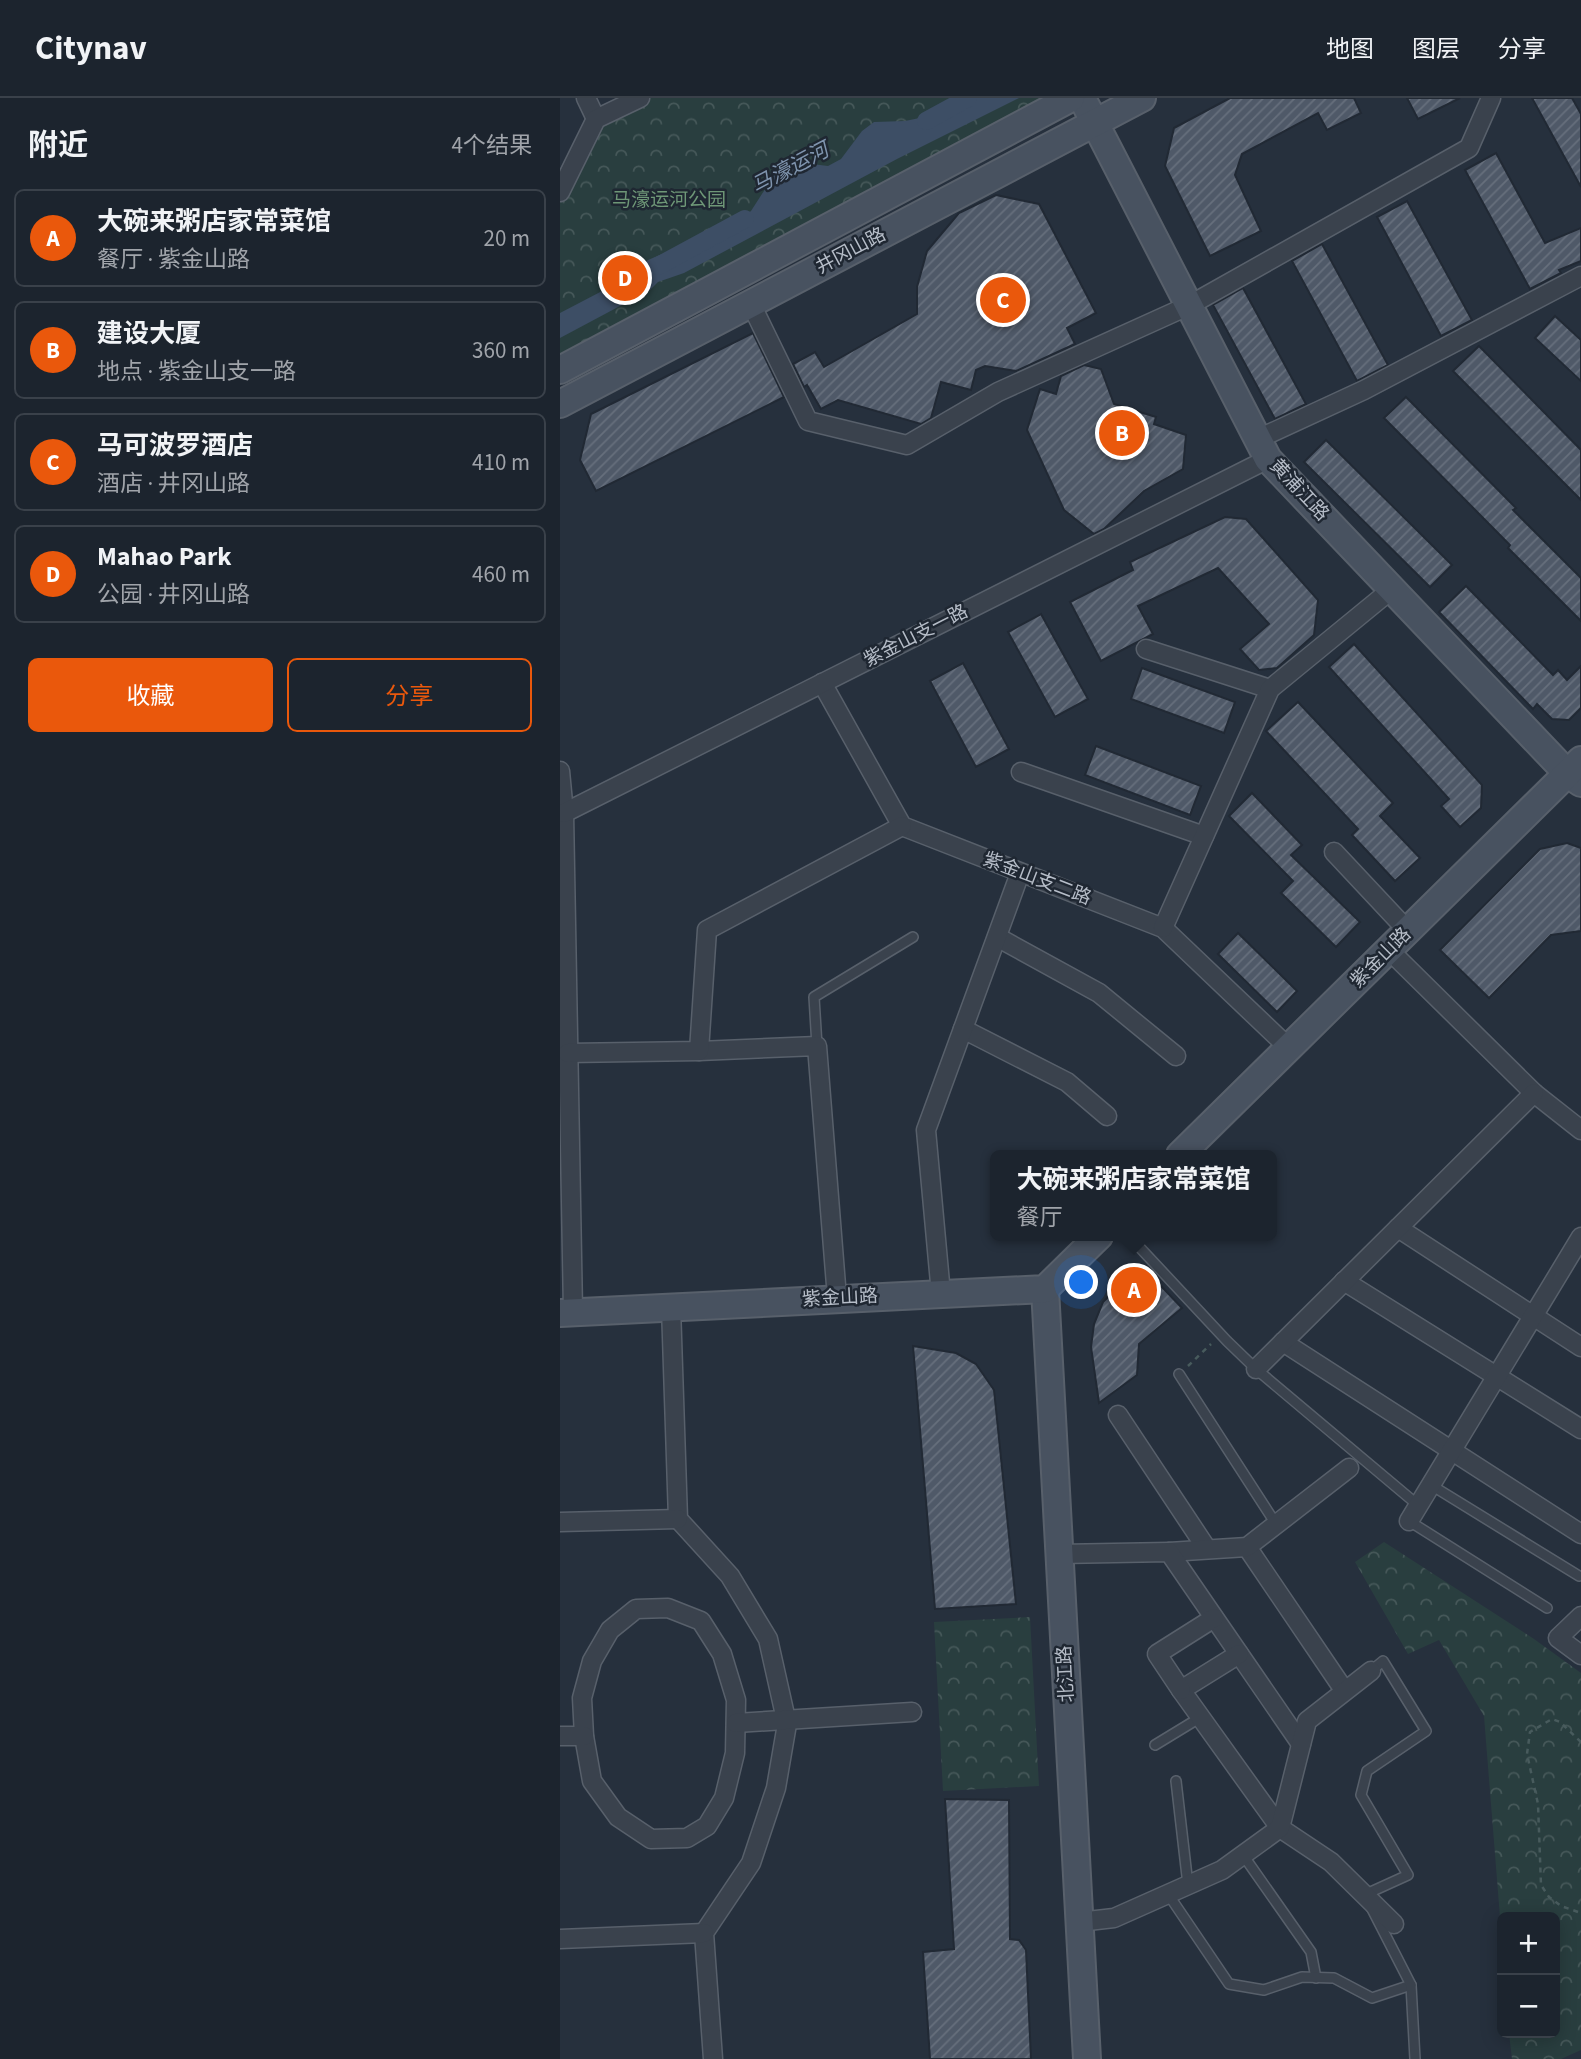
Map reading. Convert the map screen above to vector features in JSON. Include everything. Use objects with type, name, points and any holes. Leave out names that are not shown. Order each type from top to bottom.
[{"type":"street","points":[[586,98],[596,119]]},
{"type":"street","points":[[560,192],[596,119],[640,98]]},
{"type":"street","name":"井冈山路","points":[[560,370],[1071,98]]},
{"type":"street","name":"黄浦江路","points":[[1082,98],[1263,449],[1392,589],[1577,772]]},
{"type":"street","name":"井冈山路","points":[[560,404],[1142,98]]},
{"type":"street","points":[[751,304],[808,421],[908,445],[998,392],[1190,305],[1469,148],[1491,98]]},
{"type":"street","name":"紫金山支一路","points":[[564,813],[822,683],[1263,449],[1364,390],[1581,275]]},
{"type":"street","points":[[1163,928],[1270,689],[1392,589]]},
{"type":"street","points":[[1146,649],[1270,689]]},
{"type":"street","points":[[699,1051],[707,930],[902,827],[822,683]]},
{"type":"street","points":[[560,771],[564,813],[568,1053],[566,1313]]},
{"type":"street","points":[[1021,772],[1204,836]]},
{"type":"street","name":"紫金山路","points":[[1185,1150],[1408,931],[1577,772]]},
{"type":"street","name":"紫金山支二路","points":[[902,827],[1163,928],[1289,1048]]},
{"type":"street","points":[[1334,852],[1408,931]]},
{"type":"street","points":[[940,1294],[926,1130],[1020,873]]},
{"type":"street","points":[[997,937],[1099,993],[1176,1056]]},
{"type":"street","points":[[1389,950],[1534,1093],[1581,1130]]},
{"type":"street","points":[[963,1029],[1067,1082],[1107,1116]]},
{"type":"street","points":[[568,1053],[817,1046],[837,1298]]},
{"type":"street","points":[[1256,1369],[1534,1093]]},
{"type":"street","points":[[1398,1227],[1581,1347]]},
{"type":"street","points":[[1414,1514],[1581,1237]]},
{"type":"street","points":[[1045,1289],[1094,1241]]},
{"type":"street","points":[[1344,1281],[1581,1429]]},
{"type":"street","name":"紫金山路","points":[[566,1313],[1045,1289]]},
{"type":"street","name":"北江路","points":[[1045,1289],[1087,2059]]},
{"type":"street","points":[[671,1307],[678,1519],[730,1576],[768,1639],[787,1724],[776,1788],[751,1863],[704,1933],[713,2059]]},
{"type":"street","points":[[1283,1342],[1581,1534]]},
{"type":"street","points":[[1118,1415],[1207,1549]]},
{"type":"street","points":[[1059,1554],[1247,1547],[1349,1468]]},
{"type":"street","points":[[560,1522],[678,1519]]},
{"type":"street","points":[[1247,1547],[1344,1690]]},
{"type":"street","points":[[1169,1552],[1301,1744]]},
{"type":"street","points":[[668,1608],[701,1621],[722,1654],[736,1700],[735,1753],[724,1798],[707,1826],[687,1838],[652,1839],[618,1817],[592,1781],[584,1736],[582,1698],[592,1661],[610,1630],[636,1609],[668,1608]]},
{"type":"street","points":[[1581,1616],[1558,1639],[1581,1655]]},
{"type":"street","points":[[1214,1618],[1157,1654],[1280,1828],[1331,1862],[1394,1924]]},
{"type":"street","points":[[1181,1690],[1239,1654]]},
{"type":"street","points":[[1079,1922],[1114,1918],[1222,1870],[1280,1828],[1307,1721],[1371,1671]]},
{"type":"street","points":[[736,1723],[912,1712]]},
{"type":"street","points":[[560,1736],[584,1736]]},
{"type":"street","points":[[560,1939],[704,1933]]},
{"type":"lane","points":[[817,1046],[814,997],[913,937]]},
{"type":"lane","points":[[1134,1241],[1256,1369],[1414,1514],[1547,1608]]},
{"type":"lane","points":[[1179,1374],[1276,1524]]},
{"type":"lane","points":[[1431,1485],[1579,1576]]},
{"type":"lane","points":[[1371,1671],[1383,1661],[1426,1731],[1367,1771],[1361,1795],[1408,1875],[1364,1895],[1411,1985],[1415,2059]]},
{"type":"lane","points":[[1155,1745],[1201,1717]]},
{"type":"lane","points":[[1176,1781],[1188,1885]]},
{"type":"lane","points":[[1243,1855],[1311,1952],[1316,1978]]},
{"type":"lane","points":[[1168,1894],[1230,1984],[1264,1990],[1302,1977],[1334,1979],[1372,1998],[1411,1985]]},
{"type":"path","points":[[1179,1374],[1221,1334]]},
{"type":"path","points":[[1581,1742],[1552,1719],[1530,1732],[1527,1754],[1538,1804],[1541,1885],[1549,1897],[1561,1906],[1581,1913]]},
{"type":"green space","name":"马濠运河公园","points":[[640,98],[1071,98],[560,371],[560,192],[596,119]]},
{"type":"green space","points":[[1384,1542],[1534,1639],[1581,1673],[1581,2050],[1561,2059],[1512,2059],[1510,2038],[1560,2038],[1560,1912],[1500,1912],[1484,1716],[1439,1640],[1408,1654],[1355,1562]]},
{"type":"green space","points":[[1030,1617],[1039,1786],[943,1791],[934,1622]]},
{"type":"water","points":[[968,98],[1019,98],[897,159],[684,273],[658,282],[650,290],[560,338],[560,313],[627,278],[648,260],[662,254],[680,254],[727,229],[751,211],[782,163],[828,166],[841,159],[862,131],[874,122],[905,121],[939,114]]},
{"type":"building","points":[[1230,98],[1354,98],[1361,113],[1327,130],[1318,113],[1242,154],[1235,175],[1261,231],[1210,256],[1165,166],[1174,128]]},
{"type":"building","points":[[1407,98],[1460,98],[1418,119]]},
{"type":"building","points":[[1532,98],[1572,98],[1581,114],[1581,187]]},
{"type":"building","points":[[1496,153],[1545,243],[1581,228],[1581,261],[1559,270],[1561,273],[1530,289],[1465,170]]},
{"type":"building","points":[[996,195],[1039,204],[1096,313],[1067,328],[1075,344],[1016,371],[985,366],[976,370],[971,390],[941,382],[931,418],[921,424],[838,400],[821,409],[807,385],[804,387],[793,364],[815,352],[824,367],[917,314],[917,287],[927,251],[959,213]]},
{"type":"building","points":[[1407,201],[1472,320],[1441,336],[1377,217]]},
{"type":"building","points":[[1322,244],[1388,365],[1357,381],[1292,261]]},
{"type":"building","points":[[1243,288],[1306,404],[1275,419],[1213,305]]},
{"type":"building","points":[[1555,316],[1581,340],[1581,381],[1535,338]]},
{"type":"building","points":[[753,333],[784,397],[596,491],[580,460],[591,414]]},
{"type":"building","points":[[1479,346],[1581,450],[1581,500],[1453,371]]},
{"type":"building","points":[[1084,365],[1101,369],[1114,404],[1156,417],[1154,424],[1186,435],[1183,469],[1144,491],[1104,529],[1094,534],[1064,510],[1027,430],[1040,389],[1056,394],[1061,376]]},
{"type":"building","points":[[1406,397],[1581,578],[1581,621],[1384,418]]},
{"type":"building","points":[[1326,440],[1452,565],[1430,587],[1304,462]]},
{"type":"building","points":[[1225,517],[1246,519],[1318,600],[1314,635],[1277,668],[1259,670],[1240,649],[1269,624],[1218,568],[1138,606],[1153,634],[1101,661],[1070,602],[1133,570],[1130,562]]},
{"type":"building","points":[[1466,586],[1553,675],[1558,670],[1567,680],[1581,666],[1581,708],[1569,720],[1552,719],[1537,704],[1533,709],[1439,612]]},
{"type":"building","points":[[1041,614],[1088,699],[1055,717],[1008,632]]},
{"type":"building","points":[[1354,644],[1482,785],[1481,808],[1460,827],[1441,806],[1449,799],[1329,667]]},
{"type":"building","points":[[963,663],[1009,749],[976,767],[930,681]]},
{"type":"building","points":[[1142,668],[1235,702],[1224,733],[1131,699]]},
{"type":"building","points":[[1298,702],[1393,803],[1380,816],[1420,858],[1395,881],[1352,835],[1358,829],[1266,731]]},
{"type":"building","points":[[1096,746],[1201,786],[1190,815],[1085,775]]},
{"type":"building","points":[[1252,793],[1302,845],[1291,855],[1360,922],[1336,947],[1281,893],[1293,881],[1229,816]]},
{"type":"building","points":[[1567,843],[1581,848],[1581,931],[1551,935],[1489,998],[1440,950],[1540,849]]},
{"type":"building","points":[[1238,933],[1297,991],[1277,1012],[1218,954]]},
{"type":"building","points":[[1141,1265],[1182,1308],[1139,1344],[1137,1375],[1099,1403],[1091,1347],[1094,1324],[1103,1302]]},
{"type":"building","points":[[913,1346],[956,1353],[976,1364],[994,1390],[1016,1604],[935,1609]]},
{"type":"building","points":[[945,1799],[1009,1800],[1010,1939],[1019,1940],[1026,1950],[1031,2059],[930,2059],[923,1952],[954,1949]]},
{"type":"waterway","name":"马濠运河","points":[[926,121],[968,98]]},
{"type":"waterway","name":"马濠运河","points":[[658,266],[745,219]]},
{"type":"place","name":"Mahao Park","points":[[625,278]]},
{"type":"place","name":"马可波罗酒店","points":[[1003,300]]},
{"type":"place","name":"建设大厦","points":[[1122,433]]},
{"type":"place","name":"大碗来粥店家常菜馆","points":[[1134,1290]]}]
